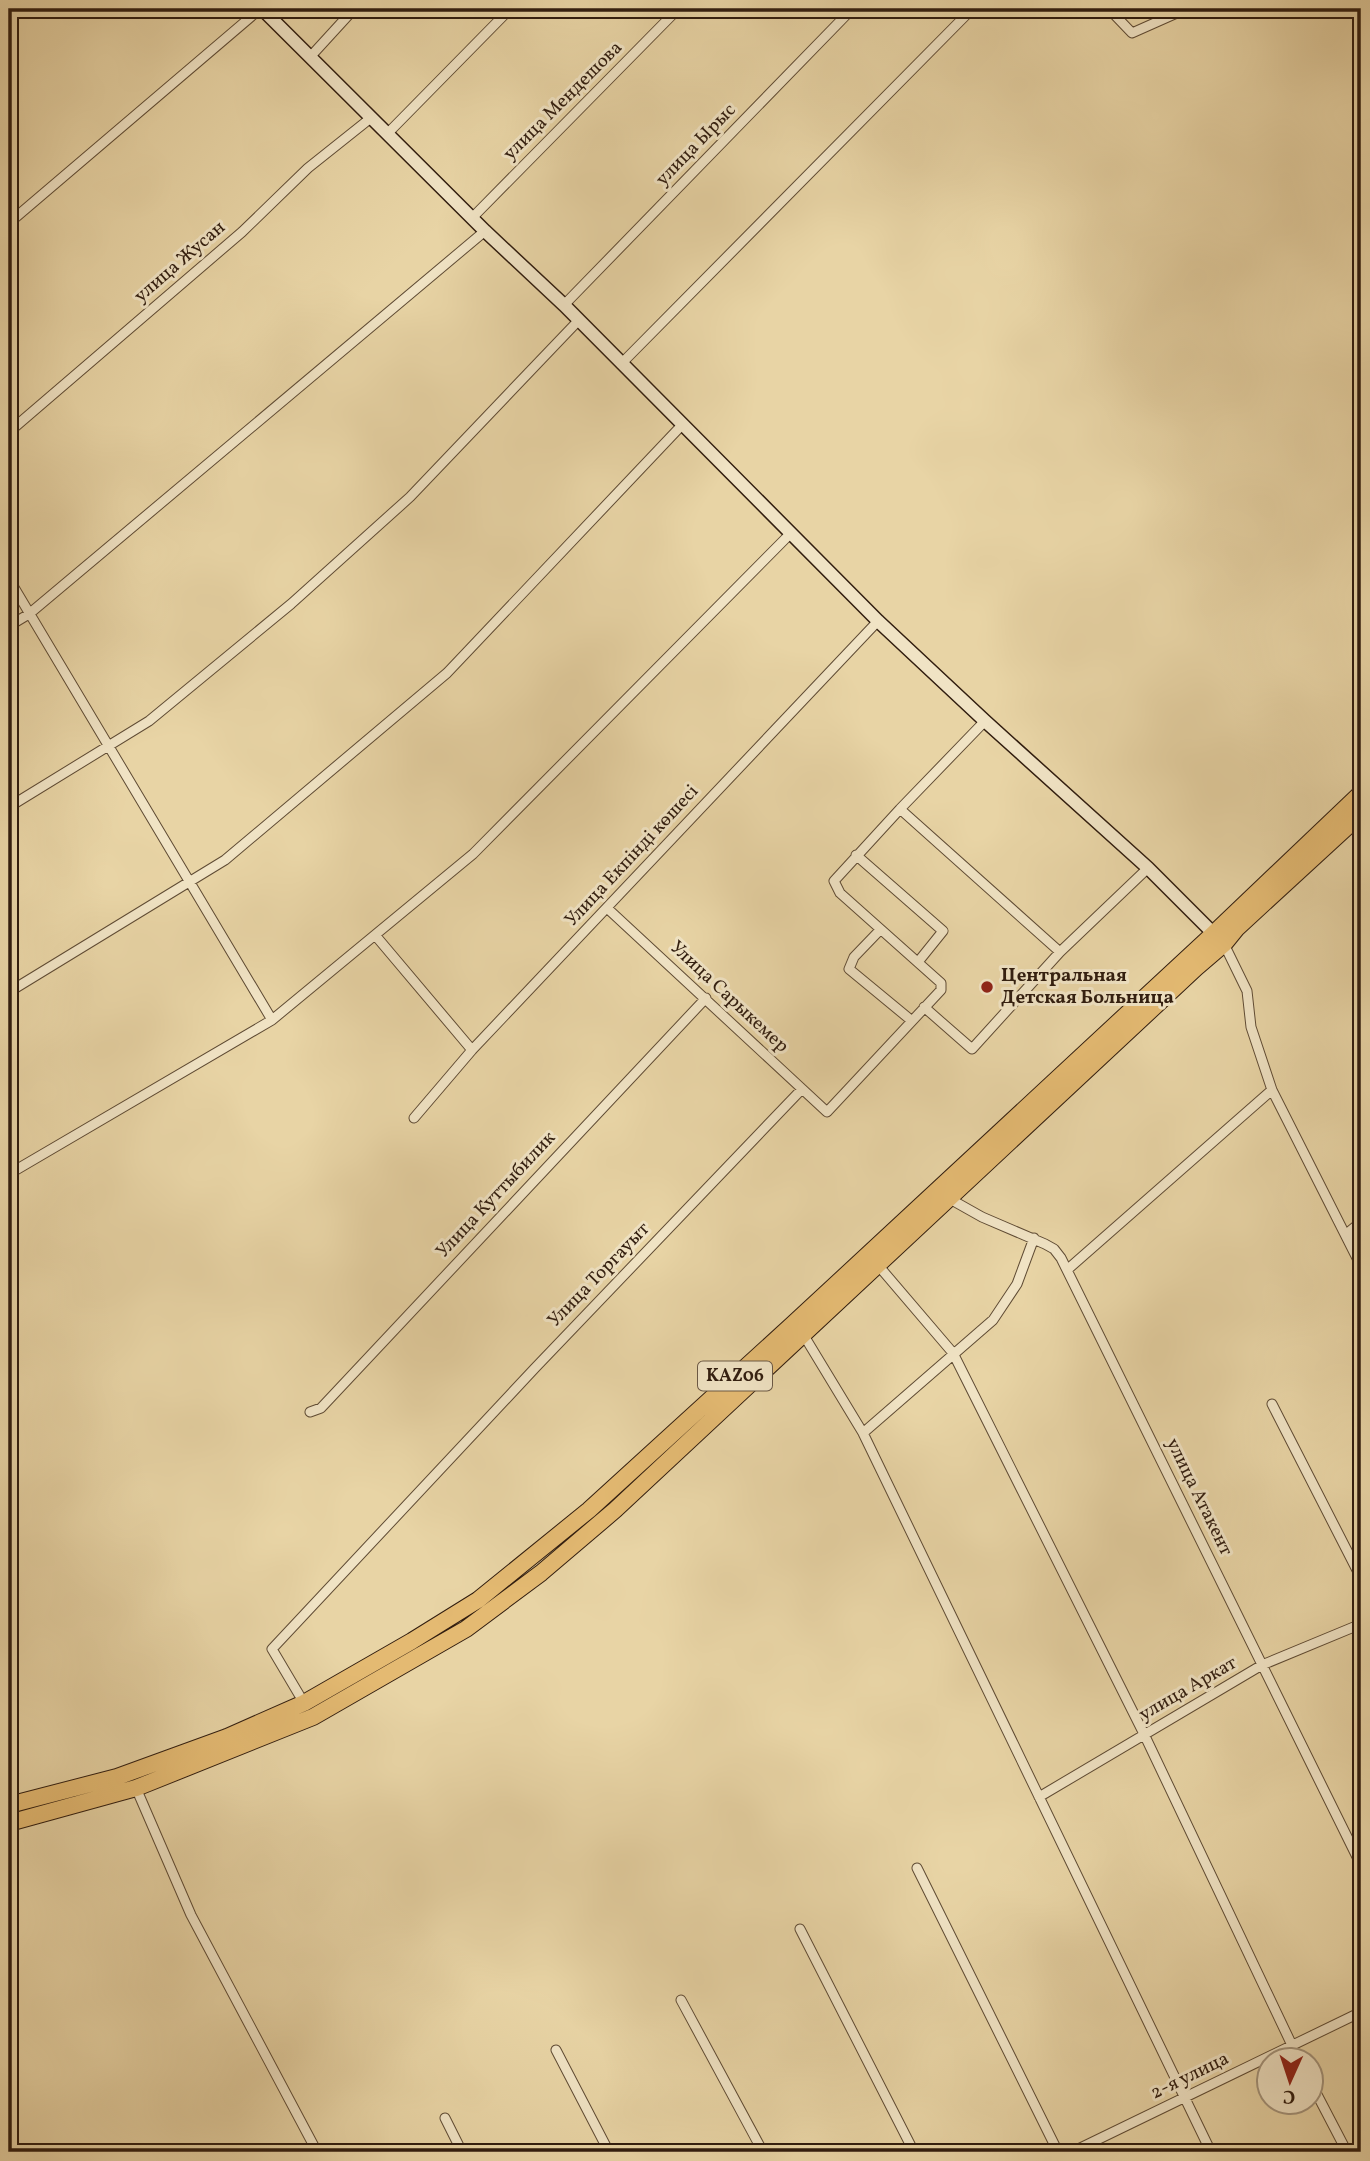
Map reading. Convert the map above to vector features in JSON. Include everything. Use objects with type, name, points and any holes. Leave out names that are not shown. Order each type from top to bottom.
[{"type":"highway","name":"KАZ06","points":[[9,1823],[136,1788],[313,1717],[425,1655],[466,1629],[541,1573],[615,1510],[950,1199],[1219,939],[1361,793]]},
{"type":"highway","name":"KАZ06","points":[[9,1805],[117,1777],[227,1737],[304,1703],[478,1600],[602,1497],[1361,814]]},
{"type":"highway","points":[[602,1497],[615,1510]]},
{"type":"main road","points":[[9,13],[13,9]]},
{"type":"main road","points":[[261,9],[564,306],[878,621],[1148,868],[1219,939]]},
{"type":"street","points":[[9,223],[261,9]]},
{"type":"street","points":[[311,56],[354,9]]},
{"type":"street","points":[[388,133],[510,9]]},
{"type":"street","name":"улица Мендешова","points":[[473,217],[678,9]]},
{"type":"street","name":"улица Ырыс","points":[[564,306],[852,9]]},
{"type":"street","points":[[621,364],[972,9]]},
{"type":"street","points":[[1109,9],[1132,33],[1186,9]]},
{"type":"street","name":"улица Жусан","points":[[9,432],[242,232],[308,168],[372,117]]},
{"type":"street","points":[[9,626],[29,614],[485,231]]},
{"type":"street","points":[[9,807],[149,721],[291,604],[390,515],[578,321]]},
{"type":"street","points":[[9,992],[225,860],[447,673],[682,425]]},
{"type":"street","points":[[9,1174],[272,1020],[473,854],[790,534]]},
{"type":"street","points":[[9,579],[272,1020]]},
{"type":"street","name":"Улица Екпінді көшесі","points":[[414,1118],[472,1050],[878,621]]},
{"type":"street","points":[[880,930],[854,957],[849,968],[912,1021],[941,990],[941,983],[840,893],[834,881],[985,721]]},
{"type":"street","points":[[900,809],[1060,952]]},
{"type":"street","points":[[856,855],[943,931],[918,961]]},
{"type":"street","points":[[924,1007],[972,1049],[1060,952],[1148,868]]},
{"type":"street","name":"Улица Сарыкемер","points":[[607,908],[827,1112],[912,1021]]},
{"type":"street","points":[[375,935],[472,1050]]},
{"type":"street","points":[[1219,939],[1247,991],[1251,1027],[1272,1090],[1361,1266]]},
{"type":"street","name":"Улица Куттыбилик","points":[[310,1412],[321,1408],[706,998]]},
{"type":"street","name":"Улица Торгауыт","points":[[304,1703],[272,1649],[802,1088]]},
{"type":"street","points":[[1067,1269],[1272,1090]]},
{"type":"street","name":"улица Атакент","points":[[950,1199],[982,1217],[1034,1238],[1054,1250],[1067,1269],[1361,1865]]},
{"type":"street","points":[[1349,1239],[1350,1231],[1361,1222]]},
{"type":"street","points":[[863,1433],[993,1320],[1017,1284],[1034,1238]]},
{"type":"street","points":[[877,1264],[953,1353],[1144,1734],[1292,2046]]},
{"type":"street","points":[[803,1334],[863,1433],[1211,2152]]},
{"type":"street","points":[[1272,1405],[1361,1578]]},
{"type":"street","name":"улица Аркат","points":[[1039,1797],[1262,1665],[1361,1624]]},
{"type":"street","points":[[136,1788],[191,1914],[313,2151]]},
{"type":"street","points":[[917,1868],[1058,2152]]},
{"type":"street","points":[[800,1929],[914,2152]]},
{"type":"street","points":[[681,2000],[763,2152]]},
{"type":"street","name":"2-я улица","points":[[1292,2046],[1361,2012]]},
{"type":"street","points":[[556,2050],[610,2152]]},
{"type":"street","name":"2-я улица","points":[[1072,2152],[1254,2065]]},
{"type":"street","points":[[1324,2107],[1347,2152]]},
{"type":"street","points":[[445,2118],[462,2152]]},
{"type":"place","name":"Центральная Детская Больница","points":[[987,987]]}]
